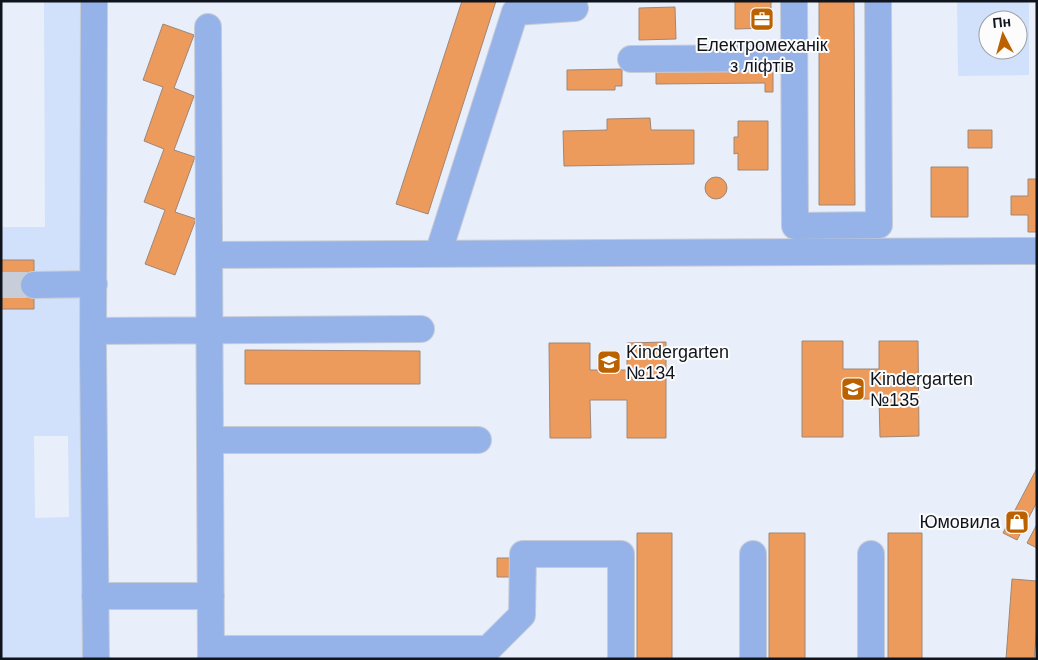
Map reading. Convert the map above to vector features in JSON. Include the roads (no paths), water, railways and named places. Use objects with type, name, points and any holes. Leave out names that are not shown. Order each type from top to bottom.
[{"type":"street","points":[[94,1],[96,659]]},
{"type":"street","points":[[794,1],[795,226],[879,225],[878,1]]},
{"type":"street","points":[[438,254],[515,12],[575,8]]},
{"type":"street","points":[[208,26],[211,654],[488,649],[522,615],[523,554],[621,554],[621,659]]},
{"type":"street","points":[[630,59],[794,58]]},
{"type":"street","points":[[209,255],[1037,252]]},
{"type":"street","points":[[34,285],[94,284]]},
{"type":"street","points":[[94,331],[421,329]]},
{"type":"street","points":[[210,440],[478,440]]},
{"type":"street","points":[[753,659],[754,554]]},
{"type":"street","points":[[871,554],[871,659]]},
{"type":"street","points":[[95,596],[210,596]]},
{"type":"tunnel","points":[[1,285],[34,285]]},
{"type":"place","name":"Електромеханік з ліфтів","points":[[762,19]]},
{"type":"place","name":"Kindergarten №134","points":[[609,362]]},
{"type":"place","name":"Kindergarten №135","points":[[853,389]]},
{"type":"place","name":"Юмовила","points":[[1017,522]]}]
